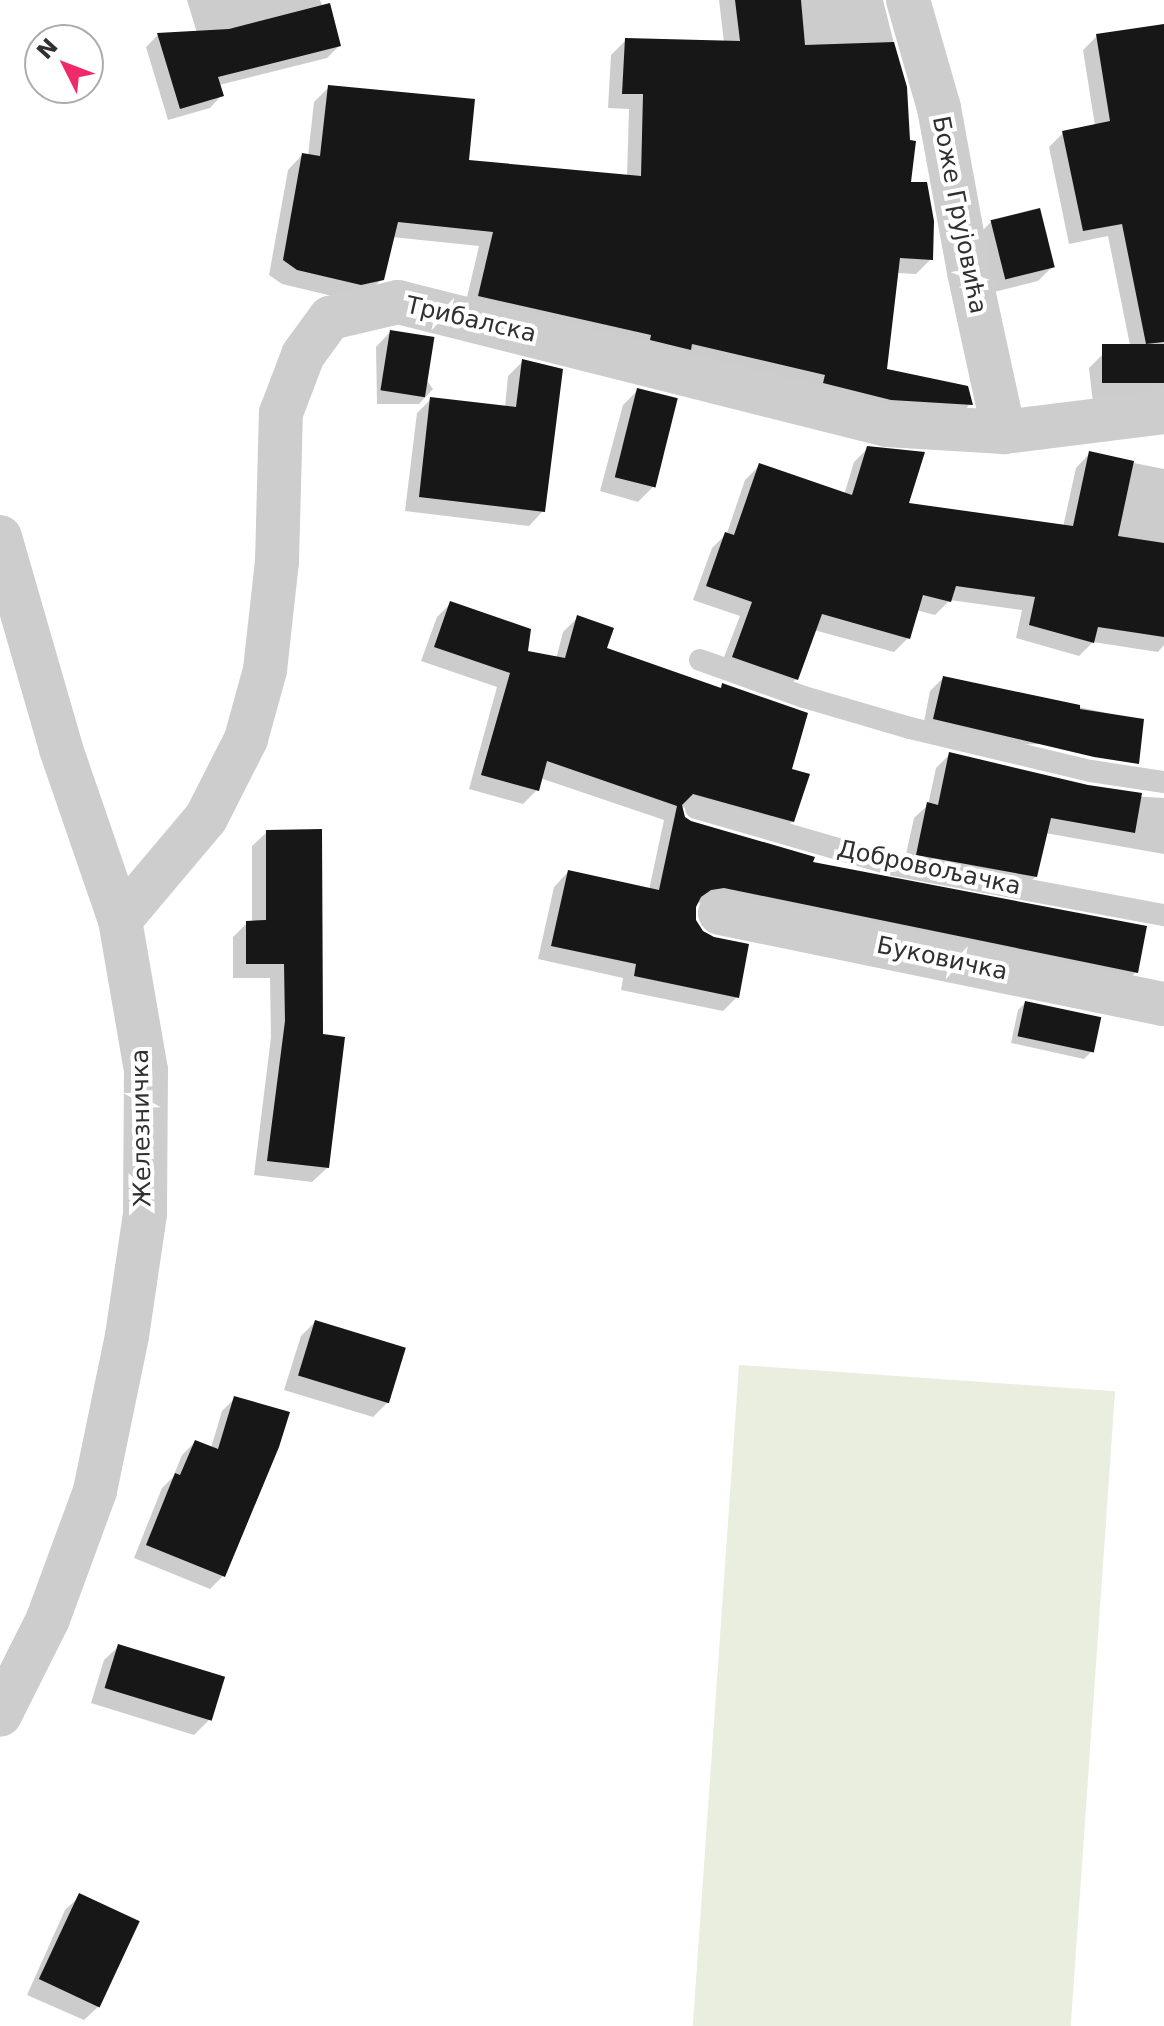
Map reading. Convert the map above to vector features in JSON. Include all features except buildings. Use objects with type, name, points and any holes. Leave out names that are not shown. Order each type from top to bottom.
[{"type":"street","name":"Боже Грујовића","points":[[908,0],[939,108],[969,272],[1004,432]]},
{"type":"street","name":"Трибалска","points":[[120,920],[206,818],[246,739],[265,670],[277,562],[281,413],[303,355],[330,318],[398,302],[887,425],[1004,432],[1164,412]]},
{"type":"street","name":"Железничка","points":[[0,537],[61,749],[120,920],[146,1070],[143,1230],[127,1336],[95,1491],[48,1619],[0,1715]]},
{"type":"street","name":"Буковичка","points":[[720,913],[1164,1004]]},
{"type":"lane","points":[[700,660],[804,697],[910,728],[1091,771],[1164,782]]},
{"type":"lane","name":"Добровољачка","points":[[696,808],[893,865],[1164,915]]},
{"type":"green space","points":[[739,1365],[1115,1391],[1071,2026],[693,2026]]}]
